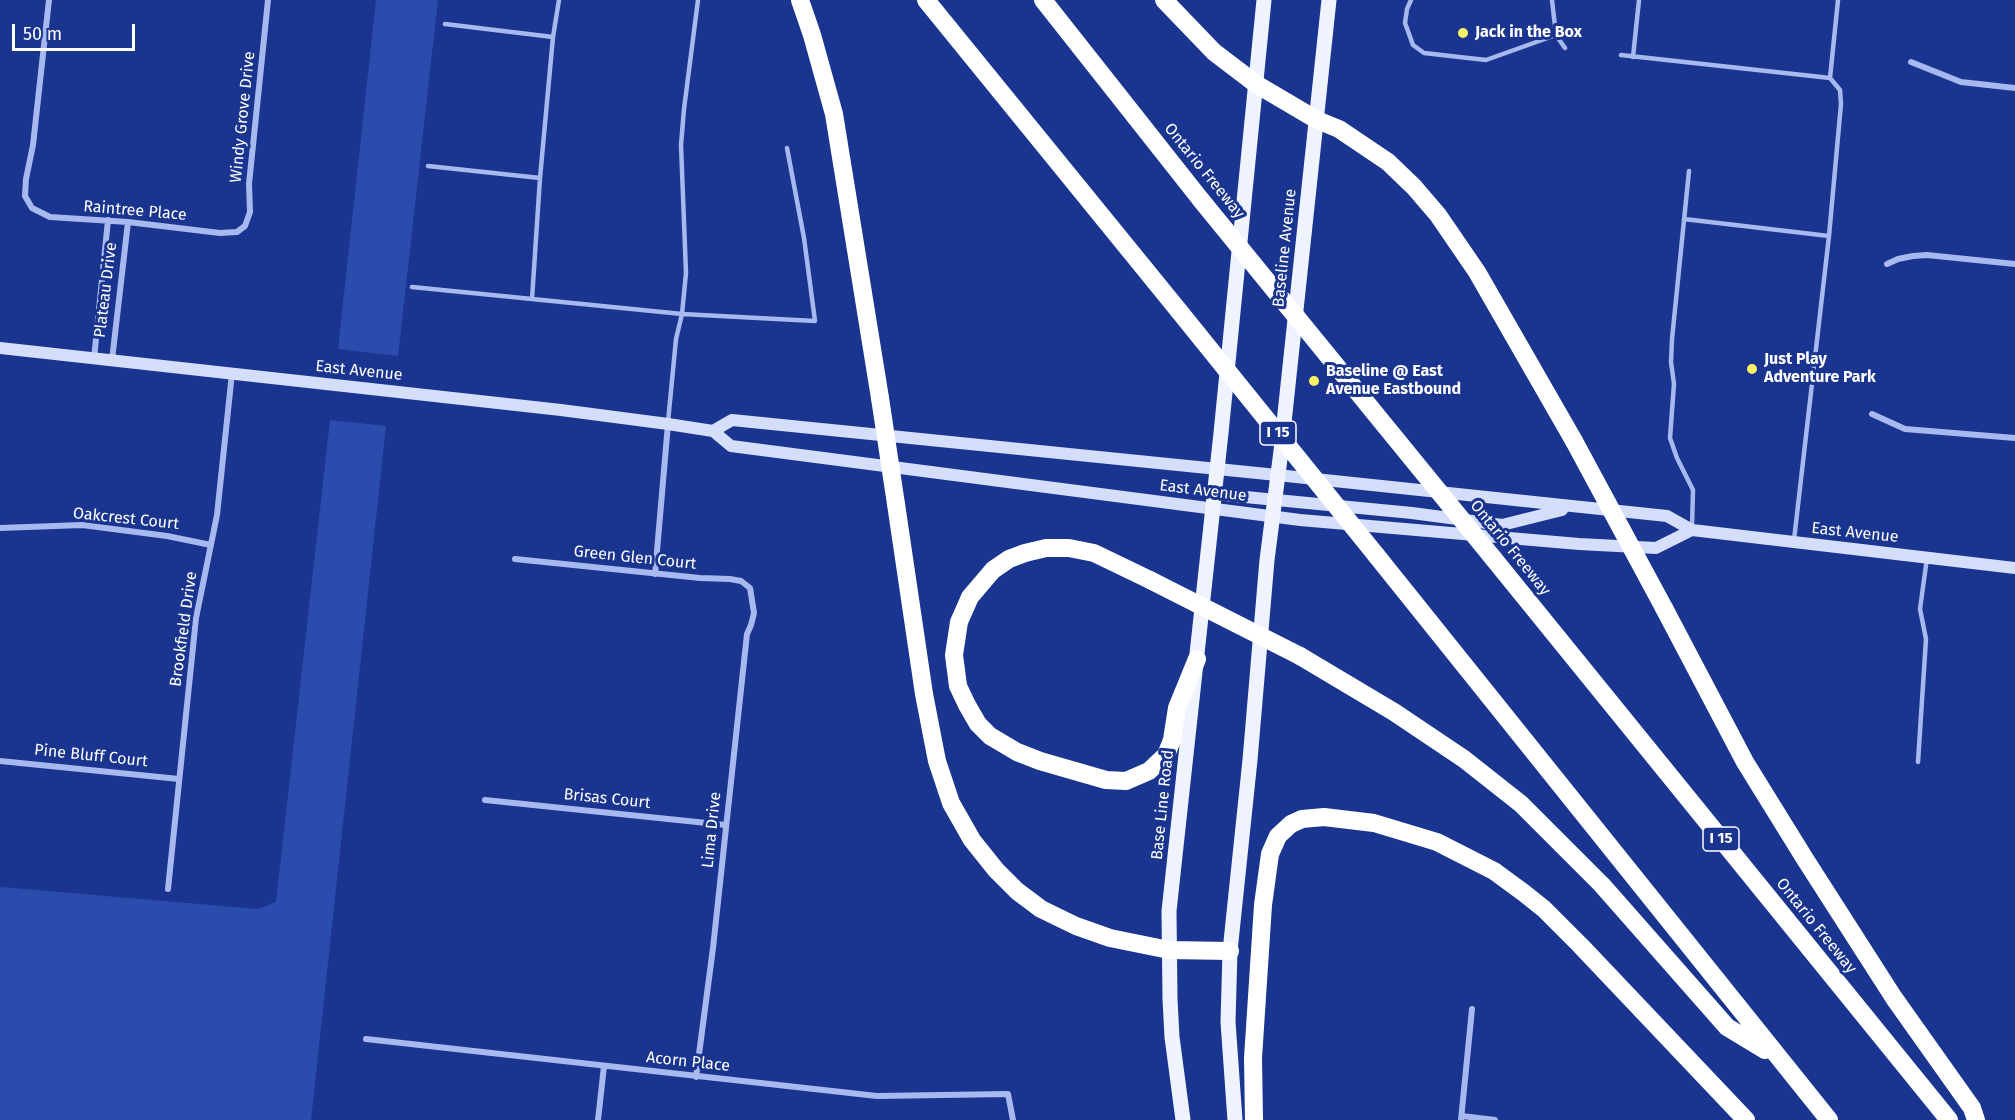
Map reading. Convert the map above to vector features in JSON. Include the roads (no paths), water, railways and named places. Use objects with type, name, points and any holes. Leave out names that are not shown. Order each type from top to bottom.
[{"type":"highway","points":[[800,0],[834,114],[880,398],[924,694],[937,761],[951,803],[972,840],[996,870],[1017,891],[1041,909],[1076,926],[1110,938],[1169,950],[1230,951]]},
{"type":"highway","name":"I 15","points":[[926,0],[1376,555],[1828,1120]]},
{"type":"highway","name":"Ontario Freeway","points":[[1043,0],[1202,200],[1949,1120]]},
{"type":"highway","points":[[1164,0],[1214,52],[1256,84],[1317,120],[1339,129],[1388,162],[1438,214],[1477,272],[1574,441],[1745,762],[1804,859],[1894,998],[1972,1108],[1976,1120]]},
{"type":"highway","points":[[1197,659],[1177,708],[1172,741],[1166,755],[1149,771],[1126,781],[1106,780],[1040,761],[1017,752],[990,736],[978,724],[958,686],[954,655],[959,622],[970,597],[993,570],[1009,559],[1046,548],[1069,548],[1094,553],[1150,580],[1300,656],[1368,696],[1464,759],[1521,804],[1602,885],[1727,1027],[1777,1057]]},
{"type":"highway","points":[[1254,1120],[1253,1058],[1262,915],[1270,854],[1278,836],[1291,824],[1302,819],[1324,817],[1374,823],[1437,842],[1502,877],[1545,909],[1746,1120]]},
{"type":"main road","points":[[1264,0],[1213,502],[1274,499],[1502,525],[1572,507]]},
{"type":"main road","name":"Baseline Avenue","points":[[1274,499],[1329,0]]},
{"type":"main road","name":"East Avenue","points":[[0,348],[561,410],[668,424],[713,431],[731,446],[1213,502],[1272,517],[1568,543],[1656,548],[1692,530]]},
{"type":"main road","name":"East Avenue","points":[[713,431],[732,420],[1667,516],[1692,530],[2015,568]]},
{"type":"main road","points":[[1235,1120],[1228,1022],[1230,951],[1274,499]]},
{"type":"main road","name":"Base Line Road","points":[[1183,1120],[1172,1037],[1169,911],[1213,502]]},
{"type":"street","name":"Raintree Place","points":[[49,0],[33,145],[26,179],[25,196],[32,208],[50,217],[108,220],[220,233],[237,232]]},
{"type":"street","name":"Windy Grove Drive","points":[[237,232],[245,226],[250,212],[249,184],[268,0]]},
{"type":"street","points":[[1911,62],[1961,82],[2015,88]]},
{"type":"street","name":"Plateau Drive","points":[[94,359],[108,220]]},
{"type":"street","name":"Plateau Drive","points":[[112,361],[128,222]]},
{"type":"street","points":[[1887,264],[1905,257],[1927,255],[2015,264]]},
{"type":"street","name":"Brookfield Drive","points":[[168,889],[196,618],[202,581],[218,515],[232,373]]},
{"type":"street","points":[[1872,414],[1905,429],[2015,438]]},
{"type":"street","points":[[655,574],[668,424]]},
{"type":"street","name":"Oakcrest Court","points":[[0,528],[82,525],[166,536],[212,546]]},
{"type":"street","name":"Green Glen Court","points":[[515,559],[655,574],[730,579],[741,581],[750,588]]},
{"type":"street","name":"Lima Drive","points":[[696,1077],[713,948],[747,634],[753,613],[750,588]]},
{"type":"street","name":"Pine Bluff Court","points":[[0,761],[179,779]]},
{"type":"street","name":"Brisas Court","points":[[485,800],[726,825]]},
{"type":"street","points":[[1472,1009],[1461,1118],[1496,1120]]},
{"type":"street","name":"Acorn Place","points":[[366,1039],[877,1096],[1008,1094],[1013,1120]]},
{"type":"street","points":[[598,1120],[604,1066]]},
{"type":"lane","points":[[532,299],[540,178],[558,0]]},
{"type":"lane","points":[[668,424],[676,339],[682,314],[686,273],[681,145],[699,0]]},
{"type":"lane","points":[[1410,0],[1405,23],[1413,45],[1425,53],[1486,60],[1556,35]]},
{"type":"lane","points":[[1552,0],[1556,35],[1566,48]]},
{"type":"lane","points":[[1633,57],[1639,0]]},
{"type":"lane","points":[[1830,78],[1838,0]]},
{"type":"lane","points":[[445,24],[553,37]]},
{"type":"lane","points":[[1620,56],[1830,78],[1840,90],[1841,104],[1829,236],[1794,543]]},
{"type":"lane","points":[[412,287],[682,314],[816,321],[804,238],[787,148]]},
{"type":"lane","points":[[428,166],[540,178]]},
{"type":"lane","points":[[1689,171],[1672,339],[1671,362],[1674,384],[1670,438],[1693,490],[1692,530]]},
{"type":"lane","points":[[1684,219],[1829,236]]},
{"type":"lane","points":[[1918,762],[1926,639],[1920,609],[1927,558]]},
{"type":"place","name":"Jack in the Box","points":[[1463,33]]},
{"type":"place","name":"Just Play Adventure Park","points":[[1752,369]]},
{"type":"place","name":"Baseline @ East Avenue Eastbound","points":[[1314,381]]}]
